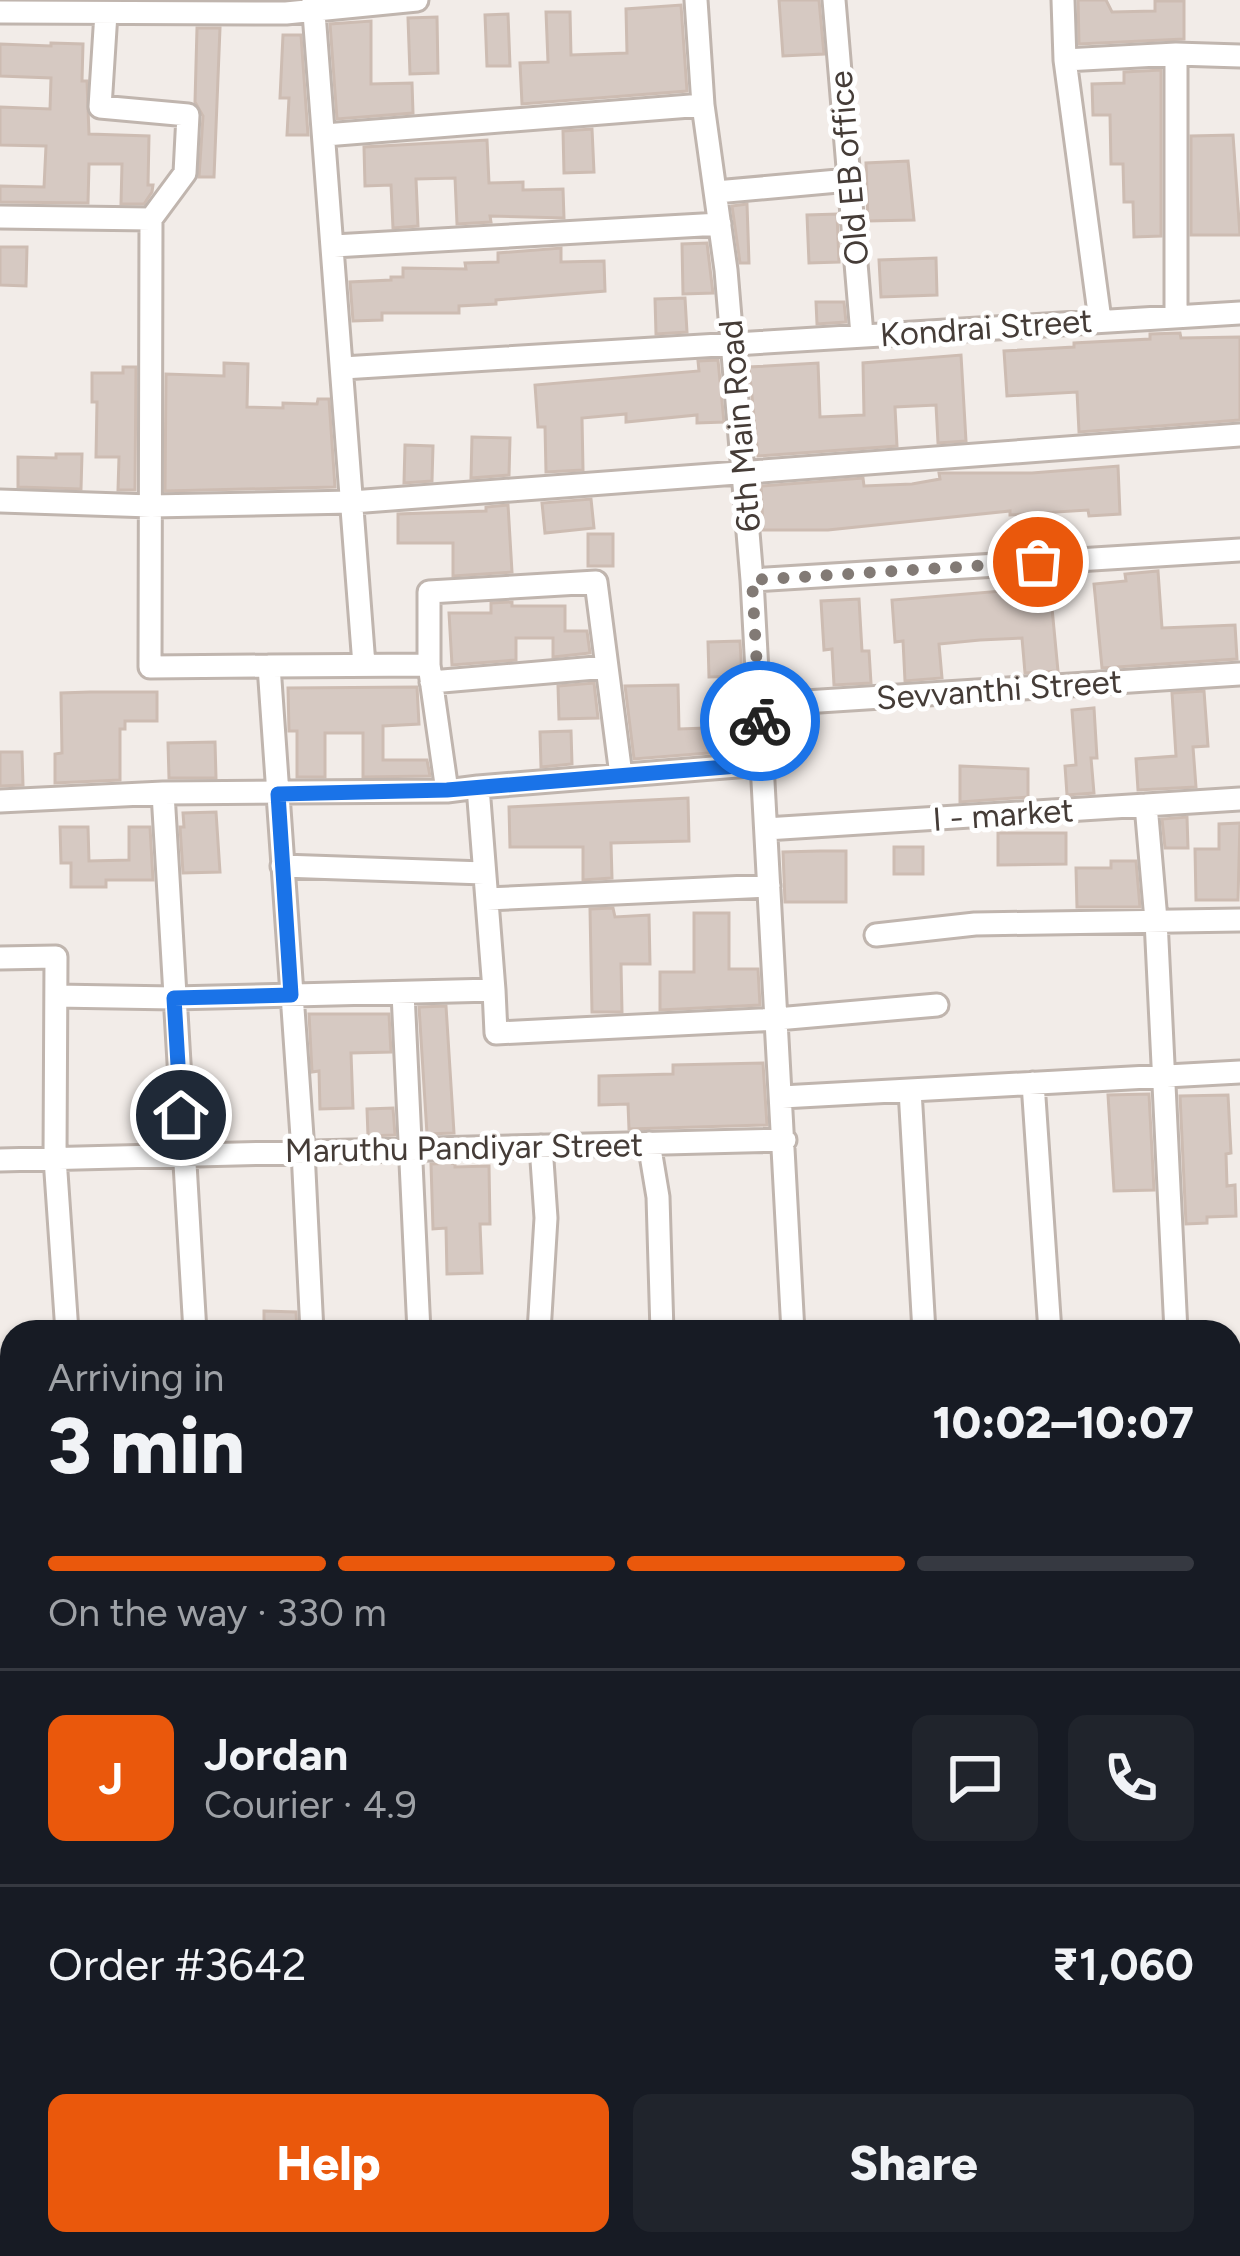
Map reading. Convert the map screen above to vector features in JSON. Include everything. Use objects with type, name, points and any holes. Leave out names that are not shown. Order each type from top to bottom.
[{"type":"street","points":[[0,12],[106,13],[417,0]]},
{"type":"street","name":"6th Main Road","points":[[696,0],[752,580],[784,1140]]},
{"type":"street","name":"Old EB office","points":[[834,0],[862,335]]},
{"type":"street","points":[[1063,0],[1065,59],[1100,320]]},
{"type":"street","points":[[315,5],[364,665]]},
{"type":"street","points":[[106,13],[100,106],[188,115],[185,173],[151,219],[150,667],[364,665],[430,674],[607,667]]},
{"type":"street","points":[[1176,54],[1176,316]]},
{"type":"street","points":[[1065,59],[1240,56]]},
{"type":"street","points":[[325,135],[703,105]]},
{"type":"street","points":[[716,192],[849,179]]},
{"type":"street","points":[[0,217],[151,219]]},
{"type":"street","points":[[334,246],[720,224]]},
{"type":"street","name":"Kondrai Street","points":[[343,368],[1240,313]]},
{"type":"street","points":[[0,501],[151,506],[352,502],[1240,435]]},
{"type":"street","points":[[752,580],[1240,550]]},
{"type":"street","points":[[447,790],[430,674],[429,592],[596,582],[621,776]]},
{"type":"street","points":[[268,666],[311,1320]]},
{"type":"street","name":"Sevvanthi Street","points":[[759,705],[1240,674]]},
{"type":"street","points":[[0,801],[447,790],[762,764]]},
{"type":"street","points":[[478,787],[496,1033],[777,1019],[937,1005]]},
{"type":"street","points":[[163,794],[194,1320]]},
{"type":"street","name":"I - market","points":[[766,830],[1240,799]]},
{"type":"street","points":[[1146,805],[1175,1320]]},
{"type":"street","points":[[282,866],[484,873]]},
{"type":"street","points":[[487,899],[769,886]]},
{"type":"street","points":[[876,935],[975,924],[1240,920]]},
{"type":"street","points":[[0,958],[56,957],[56,1158],[66,1320]]},
{"type":"street","points":[[56,996],[174,998],[494,990]]},
{"type":"street","points":[[403,992],[419,1320]]},
{"type":"street","points":[[782,1097],[1240,1072]]},
{"type":"street","points":[[1033,1083],[1049,1320]]},
{"type":"street","points":[[910,1090],[923,1320]]},
{"type":"street","points":[[784,1140],[792,1320]]},
{"type":"street","name":"Maruthu Pandiyar Street","points":[[0,1160],[784,1140]]},
{"type":"street","points":[[649,1143],[658,1197],[662,1320]]},
{"type":"street","points":[[540,1320],[546,1218],[541,1146]]},
{"type":"building","points":[[779,0],[819,0],[824,54],[783,56]]},
{"type":"building","points":[[1078,0],[1106,0],[1112,12],[1155,11],[1155,1],[1184,1],[1184,39],[1079,44]]},
{"type":"building","points":[[681,5],[687,91],[522,104],[520,63],[548,62],[546,12],[570,12],[571,55],[627,53],[626,9]]},
{"type":"building","points":[[508,14],[510,66],[487,66],[485,15]]},
{"type":"building","points":[[437,17],[438,73],[410,74],[408,18]]},
{"type":"building","points":[[371,21],[371,84],[412,83],[413,113],[337,119],[330,24]]},
{"type":"building","points":[[197,28],[220,28],[214,177],[199,177],[203,116],[195,102]]},
{"type":"building","points":[[283,35],[301,35],[308,135],[287,135],[289,98],[280,98]]},
{"type":"building","points":[[0,44],[83,44],[89,134],[149,136],[148,185],[153,185],[144,204],[121,204],[122,164],[89,164],[88,203],[0,202],[0,186],[44,187],[46,146],[0,145],[0,107],[50,109],[51,78],[0,76]]},
{"type":"building","points":[[1161,70],[1161,236],[1134,237],[1133,202],[1124,202],[1123,164],[1111,164],[1110,115],[1093,115],[1092,84],[1124,83],[1124,72]]},
{"type":"building","points":[[592,129],[594,172],[564,173],[563,131]]},
{"type":"building","points":[[1233,135],[1240,235],[1191,235],[1191,136]]},
{"type":"building","points":[[487,140],[489,183],[523,182],[523,190],[563,189],[564,218],[490,216],[491,222],[457,224],[455,178],[416,179],[418,226],[393,228],[391,185],[365,186],[364,147]]},
{"type":"building","points":[[908,161],[914,220],[868,221],[866,163]]},
{"type":"building","points":[[747,204],[749,263],[740,263],[732,206]]},
{"type":"building","points":[[837,214],[839,262],[809,263],[807,215]]},
{"type":"building","points":[[707,243],[713,293],[683,294],[682,244]]},
{"type":"building","points":[[0,247],[27,247],[26,286],[0,285]]},
{"type":"building","points":[[561,248],[561,262],[604,261],[605,291],[496,300],[496,304],[459,306],[459,313],[382,313],[382,320],[353,321],[350,282],[403,277],[403,268],[466,269],[465,263],[498,262],[498,253]]},
{"type":"building","points":[[936,258],[937,295],[881,297],[879,260]]},
{"type":"building","points":[[685,298],[687,332],[656,334],[655,299]]},
{"type":"building","points":[[816,302],[844,302],[846,322],[817,324]]},
{"type":"building","points":[[1180,333],[1181,338],[1240,337],[1240,420],[1079,432],[1077,392],[1007,396],[1004,351]]},
{"type":"building","points":[[961,355],[966,441],[938,443],[936,405],[895,407],[897,446],[758,456],[749,367],[818,363],[820,417],[864,415],[863,363]]},
{"type":"building","points":[[718,360],[724,422],[697,423],[697,415],[626,422],[626,414],[582,418],[583,470],[546,472],[545,427],[538,427],[535,385],[699,371],[698,361]]},
{"type":"building","points":[[224,363],[248,364],[247,407],[283,408],[283,403],[317,404],[318,399],[329,399],[335,487],[165,491],[166,374],[224,376]]},
{"type":"building","points":[[123,367],[136,367],[135,490],[118,490],[119,457],[96,457],[97,402],[92,402],[92,373],[123,373]]},
{"type":"building","points":[[472,437],[510,438],[509,475],[471,478]]},
{"type":"building","points":[[405,445],[433,446],[432,481],[404,483]]},
{"type":"building","points":[[56,454],[82,454],[81,489],[18,487],[18,457],[56,458]]},
{"type":"building","points":[[1118,466],[1120,514],[1089,516],[1088,510],[1010,515],[1010,511],[828,530],[763,530],[761,486],[863,478],[864,486],[912,484],[940,479],[939,473],[1032,473]]},
{"type":"building","points":[[591,499],[594,528],[545,533],[542,503]]},
{"type":"building","points":[[508,505],[512,572],[453,576],[453,543],[398,543],[398,514],[486,511],[486,507]]},
{"type":"building","points":[[588,534],[613,534],[613,566],[588,566]]},
{"type":"building","points":[[1158,571],[1162,628],[1235,625],[1237,659],[1102,668],[1094,584],[1126,581],[1125,574]]},
{"type":"building","points":[[1050,587],[1058,671],[1025,673],[1022,638],[980,640],[939,644],[942,678],[905,681],[903,641],[895,642],[892,600]]},
{"type":"building","points":[[859,599],[862,651],[869,651],[871,683],[834,685],[832,649],[824,650],[821,601]]},
{"type":"building","points":[[512,602],[512,606],[565,606],[565,631],[587,631],[590,653],[553,657],[553,638],[516,638],[516,660],[452,665],[449,613],[491,613],[491,603]]},
{"type":"building","points":[[740,641],[742,676],[709,677],[708,642]]},
{"type":"building","points":[[594,683],[598,718],[559,719],[558,686]]},
{"type":"building","points":[[678,685],[679,729],[734,727],[734,717],[744,717],[746,750],[634,759],[625,686]]},
{"type":"building","points":[[417,687],[419,724],[383,726],[383,760],[427,760],[430,776],[363,777],[363,733],[325,733],[325,777],[297,777],[297,731],[289,731],[288,688]]},
{"type":"building","points":[[1204,691],[1208,746],[1193,747],[1196,787],[1138,790],[1136,759],[1176,756],[1172,693]]},
{"type":"building","points":[[157,692],[157,721],[125,721],[125,729],[120,729],[120,780],[55,783],[55,754],[62,753],[61,693]]},
{"type":"building","points":[[1094,708],[1094,793],[1067,795],[1065,766],[1076,765],[1072,710]]},
{"type":"building","points":[[571,731],[572,764],[541,767],[540,732]]},
{"type":"building","points":[[215,742],[216,778],[169,778],[168,743]]},
{"type":"building","points":[[0,752],[22,752],[23,785],[0,786]]},
{"type":"building","points":[[960,766],[1028,769],[1028,797],[960,802]]},
{"type":"building","points":[[688,798],[689,841],[611,843],[612,878],[583,880],[583,847],[510,847],[509,807]]},
{"type":"building","points":[[216,812],[220,872],[183,873],[183,813]]},
{"type":"building","points":[[1187,817],[1188,848],[1165,848],[1162,819]]},
{"type":"building","points":[[1240,823],[1238,900],[1196,900],[1195,849],[1219,849],[1219,824]]},
{"type":"building","points":[[60,827],[88,827],[89,861],[129,860],[129,827],[150,827],[153,880],[106,880],[106,887],[71,887],[71,863],[61,863]]},
{"type":"building","points":[[998,833],[1066,833],[1066,864],[998,865]]},
{"type":"building","points":[[894,847],[923,847],[923,874],[894,874]]},
{"type":"building","points":[[846,851],[846,902],[785,902],[783,852]]},
{"type":"building","points":[[1111,861],[1136,861],[1140,907],[1077,907],[1076,868],[1111,868]]},
{"type":"building","points":[[613,908],[615,917],[649,915],[650,964],[621,964],[622,1012],[592,1012],[590,909]]},
{"type":"building","points":[[694,913],[729,913],[729,969],[758,969],[760,1005],[660,1010],[660,972],[694,972]]},
{"type":"building","points":[[446,1006],[454,1133],[427,1134],[419,1007]]},
{"type":"building","points":[[309,1014],[389,1014],[391,1052],[351,1053],[353,1108],[320,1109],[319,1071],[312,1072]]},
{"type":"building","points":[[763,1063],[767,1125],[629,1129],[628,1104],[599,1105],[599,1076],[673,1074],[673,1065]]},
{"type":"building","points":[[1149,1094],[1154,1190],[1114,1191],[1108,1095]]},
{"type":"building","points":[[1228,1095],[1231,1153],[1226,1154],[1227,1186],[1235,1185],[1236,1216],[1186,1224],[1180,1096]]},
{"type":"building","points":[[393,1108],[395,1135],[368,1136],[367,1109]]},
{"type":"building","points":[[455,1163],[455,1167],[489,1166],[490,1224],[480,1224],[482,1273],[447,1274],[446,1228],[433,1229],[431,1164]]},
{"type":"building","points":[[264,1311],[296,1312],[296,1320],[264,1320]]},
{"type":"way so far","points":[[760,721],[752,580],[1038,562]]},
{"type":"route","points":[[181,1115],[174,998],[291,995],[278,794],[447,790],[762,764],[760,721]]}]
